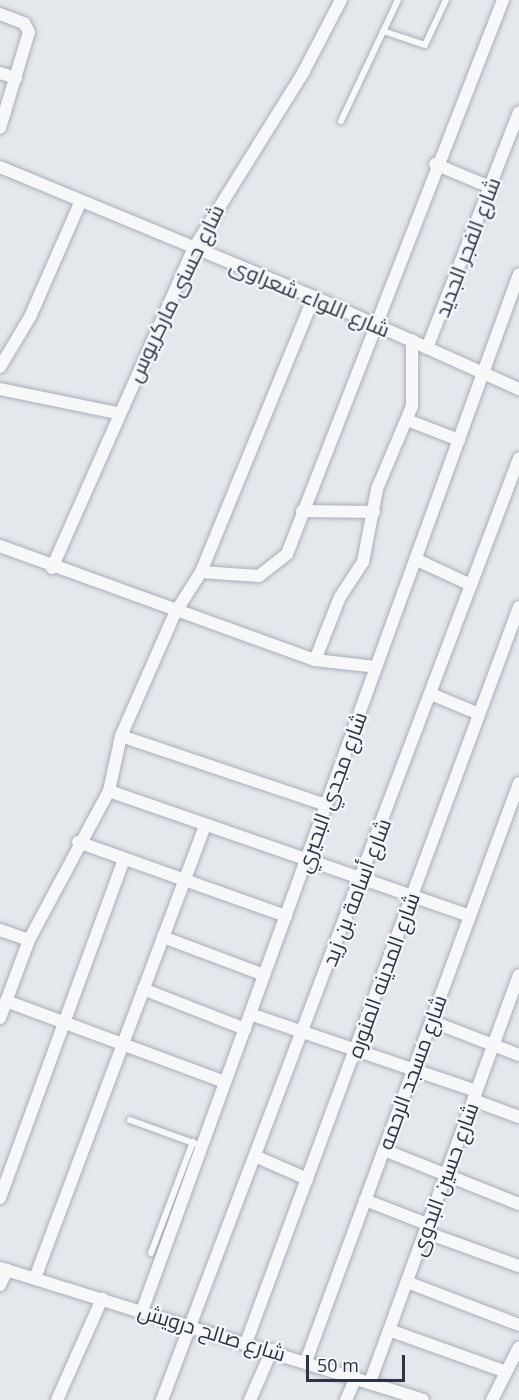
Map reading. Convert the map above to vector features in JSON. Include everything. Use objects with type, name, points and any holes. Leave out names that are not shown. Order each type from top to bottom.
[{"type":"street","name":"شارع حسنى ماركريوس","points":[[52,567],[117,413],[194,248],[304,71],[341,0]]},
{"type":"street","points":[[201,572],[232,578],[272,571],[287,554],[373,323],[435,164],[503,0]]},
{"type":"street","points":[[0,14],[24,23],[29,32],[0,128]]},
{"type":"street","points":[[0,73],[16,78]]},
{"type":"street","name":"شارع الفجر الجديد","points":[[427,348],[519,112]]},
{"type":"street","points":[[435,164],[490,187]]},
{"type":"street","name":"شارع اللواء شعراوى","points":[[0,167],[314,297],[519,389]]},
{"type":"street","points":[[0,367],[30,317],[81,201]]},
{"type":"street","name":"شارع مجدي البحيري","points":[[142,1311],[197,1144],[225,1082],[245,1029],[519,274]]},
{"type":"street","points":[[0,1018],[29,940],[78,843],[109,792],[121,736],[175,613],[201,572],[314,297]]},
{"type":"street","points":[[315,660],[340,597],[363,562],[377,489],[407,420],[415,394],[412,340]]},
{"type":"street","points":[[0,389],[117,413]]},
{"type":"street","points":[[407,420],[459,440]]},
{"type":"street","name":"شارع أسامة بن زيد","points":[[162,1400],[193,1326],[519,458]]},
{"type":"street","points":[[302,511],[374,512]]},
{"type":"street","points":[[0,546],[175,613],[315,660],[376,667]]},
{"type":"street","points":[[415,559],[471,585]]},
{"type":"street","name":"شارع المدينه المنوره","points":[[246,1343],[519,607]]},
{"type":"street","points":[[430,694],[479,714]]},
{"type":"street","points":[[121,736],[326,805]]},
{"type":"street","name":"شارع مسجد الرحمه","points":[[306,1361],[519,783]]},
{"type":"street","points":[[109,792],[470,916]]},
{"type":"street","points":[[35,1278],[205,825]]},
{"type":"street","points":[[78,843],[286,916]]},
{"type":"street","points":[[0,1198],[124,859]]},
{"type":"street","points":[[0,930],[29,940]]},
{"type":"street","points":[[163,938],[264,975]]},
{"type":"street","name":"شارع حسين البدوى","points":[[370,1382],[519,975]]},
{"type":"street","points":[[143,989],[245,1029]]},
{"type":"street","points":[[6,1000],[225,1082]]},
{"type":"street","points":[[250,1014],[413,1069],[475,1095],[519,1118]]},
{"type":"street","points":[[431,1020],[519,1055]]},
{"type":"street","points":[[384,1150],[519,1204]]},
{"type":"street","points":[[257,1157],[307,1179]]},
{"type":"street","points":[[365,1200],[519,1266]]},
{"type":"street","points":[[0,1285],[3,1269]]},
{"type":"street","name":"شارع صالح درويش","points":[[3,1269],[272,1350],[423,1400]]},
{"type":"street","points":[[407,1282],[519,1325]]},
{"type":"street","points":[[57,1400],[102,1299]]},
{"type":"street","points":[[389,1330],[506,1372]]},
{"type":"street","points":[[497,1398],[506,1372],[519,1347]]},
{"type":"street","points":[[250,1400],[272,1350]]},
{"type":"street","points":[[346,1400],[356,1378]]},
{"type":"lane","points":[[341,121],[398,0]]},
{"type":"lane","points":[[383,31],[425,45],[446,0]]},
{"type":"lane","points":[[130,1120],[197,1144],[151,1253]]}]
